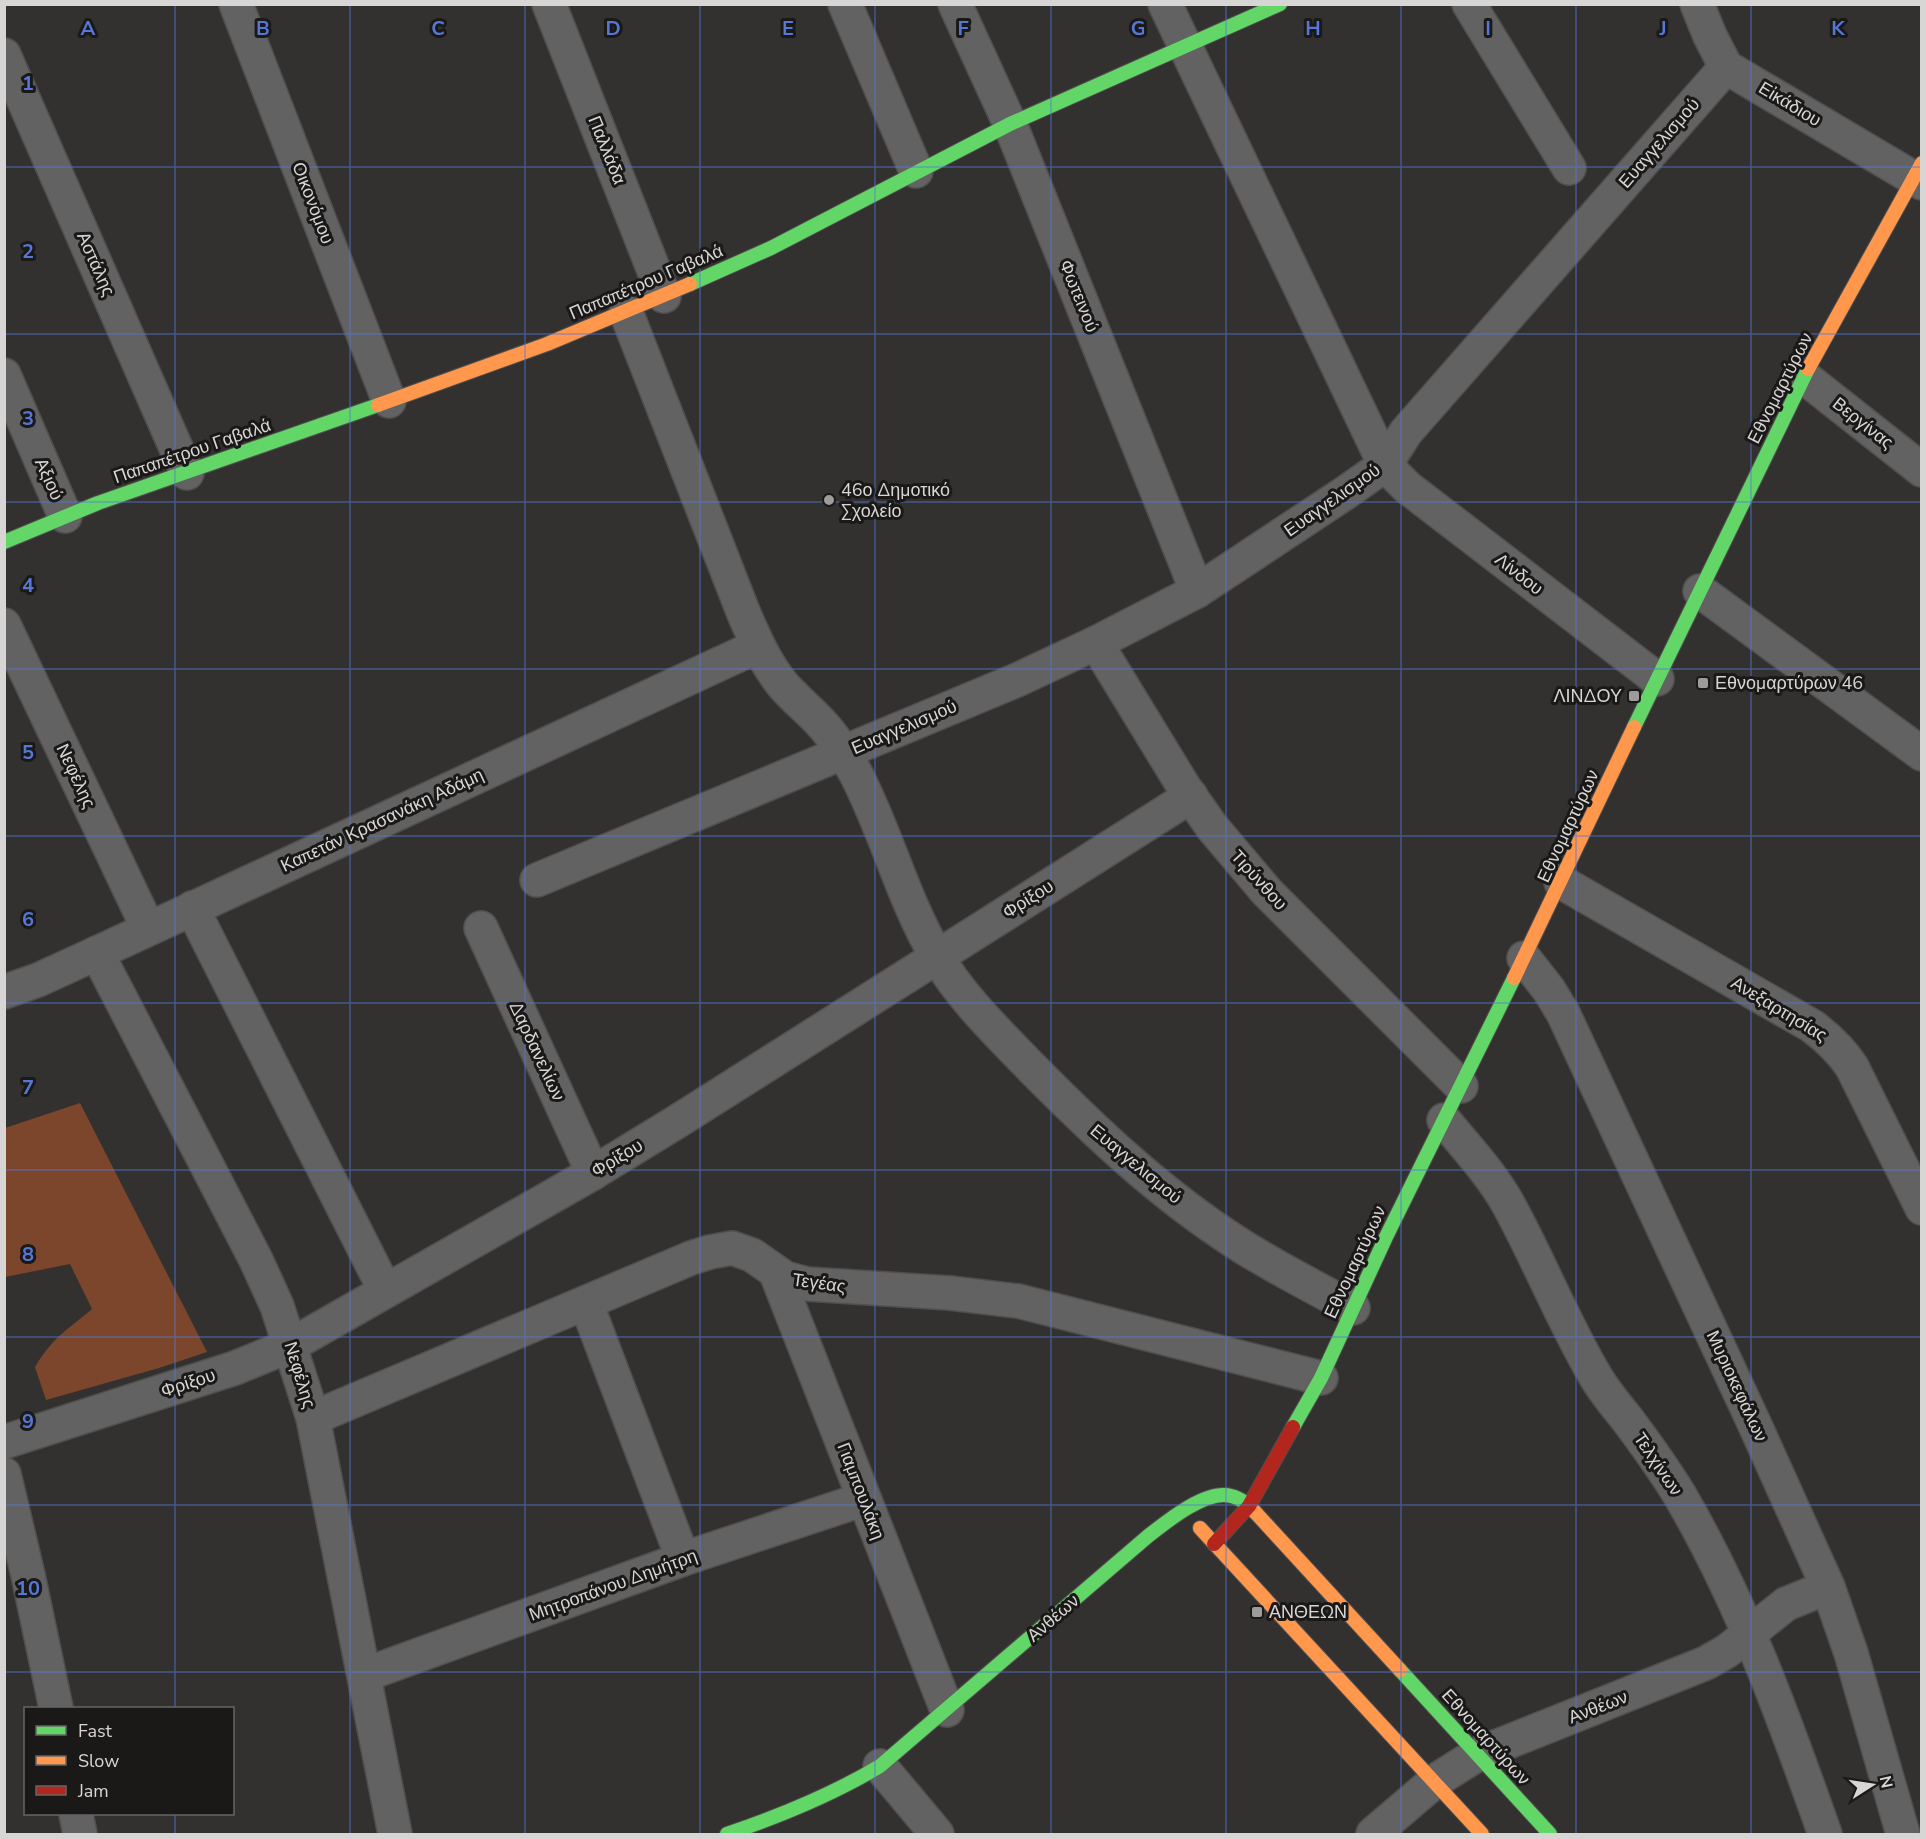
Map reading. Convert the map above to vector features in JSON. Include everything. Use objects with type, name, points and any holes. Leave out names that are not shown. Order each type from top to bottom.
[{"type":"street","name":"Οικονόμου","points":[[236,4],[389,401]]},
{"type":"street","name":"Παλλάδα","points":[[549,4],[664,296]]},
{"type":"street","points":[[845,4],[916,171]]},
{"type":"street","name":"Φωτεινού","points":[[956,4],[1010,124],[1197,591]]},
{"type":"street","name":"Λίνδου","points":[[1165,4],[1385,465],[1407,487],[1657,679]]},
{"type":"street","name":"Παπαπέτρου Γαβαλά","points":[[4,542],[66,516],[547,344],[664,296],[771,248],[1010,124],[1184,46],[1242,23],[1280,4]]},
{"type":"street","points":[[1469,4],[1569,168]]},
{"type":"street","points":[[1697,4],[1726,67]]},
{"type":"street","name":"Αστάλης","points":[[4,55],[187,473]]},
{"type":"street","name":"Εἰκάδιου","points":[[1726,67],[1918,175]]},
{"type":"street","name":"Ευαγγελισμού","points":[[537,880],[1017,680],[1096,643],[1197,591],[1385,465],[1406,432],[1726,67]]},
{"type":"street","name":"Εθνομαρτύρων","points":[[1214,1544],[1244,1502],[1321,1378],[1804,377],[1918,175]]},
{"type":"street","name":"Ευαγγελισμού","points":[[626,312],[758,646],[784,686],[821,723],[843,752],[870,803],[919,923],[937,957],[961,991],[984,1019],[1080,1117],[1122,1155],[1200,1217],[1236,1242],[1277,1268],[1353,1308]]},
{"type":"street","name":"Αξιού","points":[[4,375],[66,516]]},
{"type":"street","name":"Βεργίνας","points":[[1804,377],[1922,470]]},
{"type":"street","points":[[1700,591],[1922,754]]},
{"type":"street","name":"Νεφέλης","points":[[4,625],[148,928]]},
{"type":"street","name":"Τιρύνθου","points":[[1096,643],[1212,827],[1267,892],[1461,1086]]},
{"type":"street","name":"Καπετάν Κρασανάκη Αδάμη","points":[[4,992],[38,980],[97,953],[758,646]]},
{"type":"street","name":"Φρίξου","points":[[4,1442],[235,1368],[291,1345],[593,1173],[782,1056],[1191,796]]},
{"type":"street","name":"Ανεξαρτησίας","points":[[1561,882],[1802,1020],[1829,1039],[1841,1050],[1852,1067],[1922,1208]]},
{"type":"street","points":[[192,908],[385,1290]]},
{"type":"street","name":"Δαρδανελίων","points":[[481,928],[593,1173]]},
{"type":"street","name":"Νεφέλης","points":[[97,953],[256,1260],[277,1306],[291,1345],[313,1418],[395,1834]]},
{"type":"street","name":"Μυριοκεφάλων","points":[[1524,958],[1549,990],[1563,1013],[1828,1587],[1851,1653],[1903,1834]]},
{"type":"street","name":"Τελχίνων","points":[[1444,1119],[1492,1179],[1506,1201],[1596,1377],[1652,1452],[1678,1493],[1749,1632],[1825,1834]]},
{"type":"street","name":"Τεγέας","points":[[313,1418],[691,1258],[723,1249],[742,1250],[785,1278],[807,1284],[941,1292],[1018,1301],[1321,1378]]},
{"type":"street","name":"Γιαμπουλάκη","points":[[776,1273],[947,1710]]},
{"type":"street","points":[[586,1303],[683,1558]]},
{"type":"street","points":[[4,1474],[56,1707]]},
{"type":"street","name":"Ανθέων","points":[[727,1834],[832,1793],[880,1766],[1139,1543],[1173,1518],[1217,1496],[1244,1502]]},
{"type":"street","name":"Μητροπάνου Δημήτρη","points":[[364,1675],[683,1558],[864,1499]]},
{"type":"street","name":"Εθνομαρτύρων","points":[[1244,1502],[1550,1834]]},
{"type":"street","points":[[1186,1511],[1482,1834]]},
{"type":"street","name":"Ανθέων","points":[[1373,1834],[1435,1781],[1478,1754],[1683,1674],[1727,1650],[1785,1604],[1828,1587]]},
{"type":"street","points":[[880,1766],[937,1834]]},
{"type":"street","points":[[76,1815],[80,1834]]},
{"type":"shaded area","points":[[80,1103],[207,1352],[46,1400],[35,1367],[54,1341],[92,1309],[70,1264],[5,1277],[5,1128]]},
{"type":"traffic: fast","points":[[690,284],[771,248],[1010,124],[1280,4]]},
{"type":"traffic: fast","points":[[1634,727],[1808,369]]},
{"type":"traffic: fast","points":[[4,542],[98,503],[378,405]]},
{"type":"traffic: fast","points":[[1293,1427],[1321,1378],[1386,1237],[1514,978]]},
{"type":"traffic: fast","points":[[727,1834],[805,1804],[880,1766],[1147,1537],[1187,1508],[1210,1497],[1221,1495],[1238,1498],[1255,1512]]},
{"type":"traffic: fast","points":[[1400,1670],[1550,1834]]},
{"type":"traffic: slow","points":[[1808,369],[1922,163]]},
{"type":"traffic: slow","points":[[378,405],[547,344],[690,284]]},
{"type":"traffic: slow","points":[[1514,978],[1634,727]]},
{"type":"traffic: slow","points":[[1255,1512],[1400,1670]]},
{"type":"traffic: slow","points":[[1200,1528],[1482,1834]]},
{"type":"traffic: jam","points":[[1214,1544],[1249,1506],[1293,1427]]},
{"type":"place","name":"46ο Δημοτικό Σχολείο","points":[[829,500]]},
{"type":"place","name":"Εθνομαρτύρων 46","points":[[1703,683]]},
{"type":"place","name":"ΛΙΝΔΟΥ","points":[[1634,696]]},
{"type":"place","name":"ΑΝΘΕΩΝ","points":[[1257,1612]]}]
